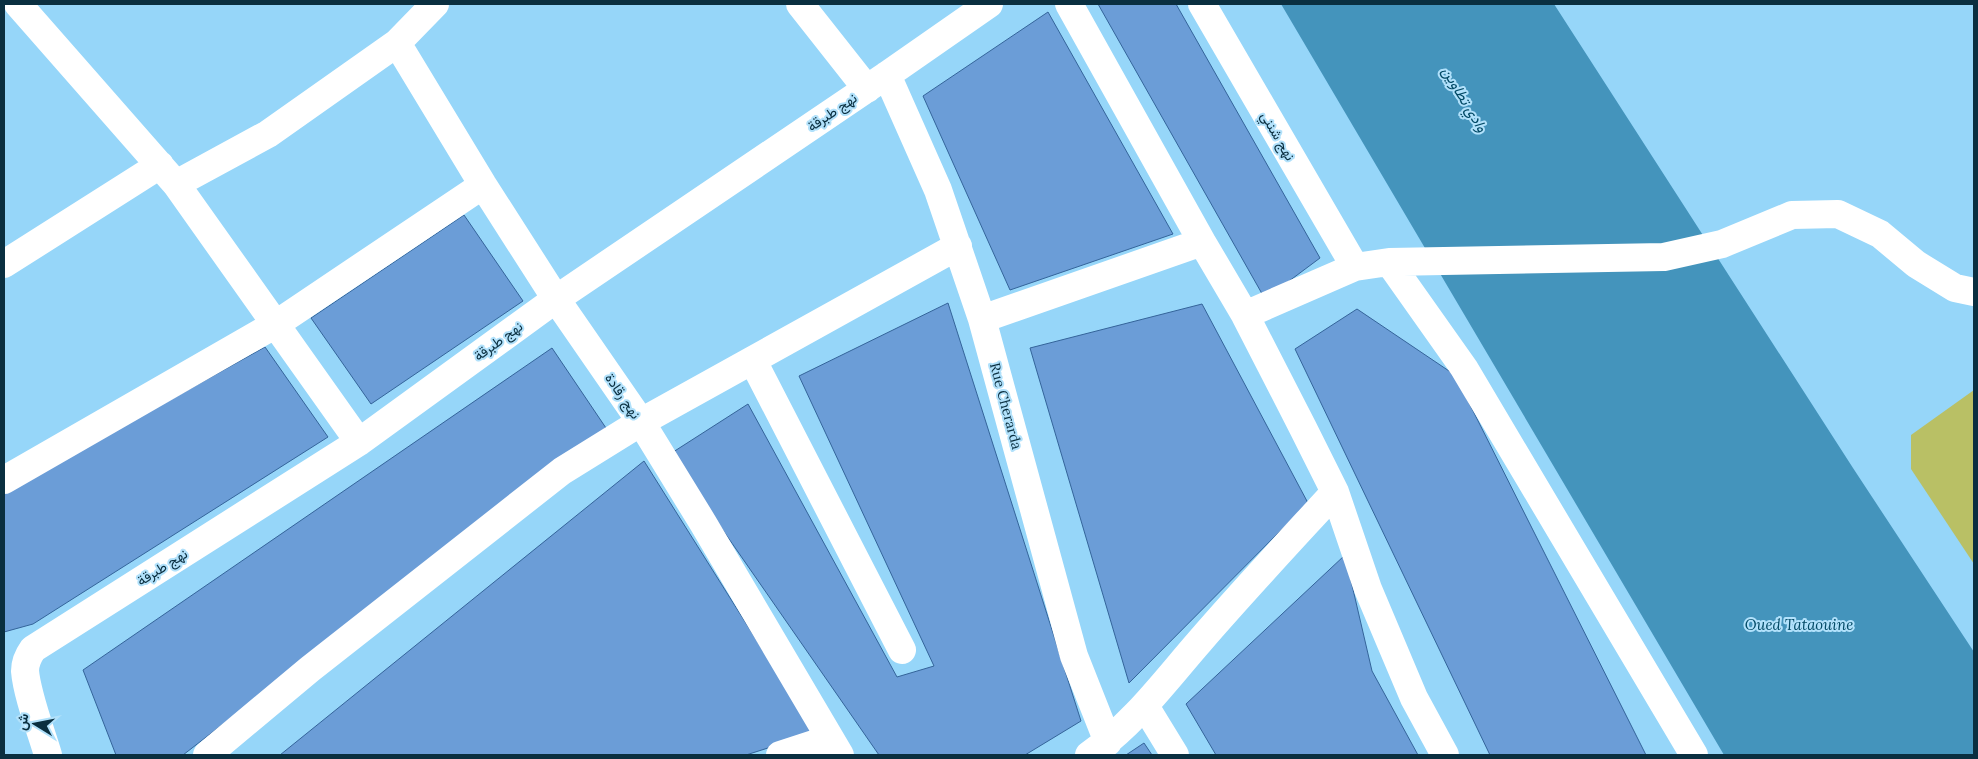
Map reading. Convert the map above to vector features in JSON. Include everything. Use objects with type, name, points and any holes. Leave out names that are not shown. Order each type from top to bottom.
[{"type":"street","points":[[18,4],[168,175],[276,324],[358,442]]},
{"type":"street","points":[[4,264],[168,175],[268,134],[397,43],[436,4]]},
{"type":"street","name":"Rue Cherarda","points":[[800,4],[877,82],[938,190],[982,319],[1099,749]]},
{"type":"street","name":"نهج طبرقة","points":[[48,755],[25,669],[28,657],[44,641],[358,442],[556,299],[989,4]]},
{"type":"street","points":[[1069,4],[1202,242],[1245,314],[1335,492],[1368,589],[1414,698],[1445,755]]},
{"type":"street","name":"نهج شنني","points":[[1202,4],[1355,267]]},
{"type":"street","name":"نهج رقادة","points":[[397,43],[483,185],[556,299],[641,422],[703,523],[834,747]]},
{"type":"street","points":[[4,480],[276,324],[483,185]]},
{"type":"street","points":[[1245,314],[1355,267],[1389,262],[1664,257],[1722,244],[1792,215],[1838,214],[1880,234],[1916,264],[1954,288],[1974,292]]},
{"type":"street","points":[[982,319],[1202,242]]},
{"type":"street","points":[[207,755],[317,663],[562,471],[641,422],[958,246]]},
{"type":"street","points":[[1389,262],[1464,368],[1694,755]]},
{"type":"street","points":[[753,361],[902,650]]},
{"type":"street","points":[[1099,749],[1145,706],[1200,640],[1335,492]]},
{"type":"street","points":[[1145,706],[1175,755]]},
{"type":"street","points":[[780,755],[834,747]]},
{"type":"green space","points":[[1974,390],[1974,564],[1911,469],[1911,435]]},
{"type":"water","name":"Oued Tataouine","points":[[1281,4],[1554,4],[1974,652],[1974,755],[1724,755]]},
{"type":"building","points":[[1098,4],[1176,4],[1320,258],[1265,299]]},
{"type":"building","points":[[1048,12],[1173,234],[1010,290],[923,96]]},
{"type":"building","points":[[464,215],[523,301],[371,404],[311,318]]},
{"type":"building","points":[[948,303],[1081,721],[1025,755],[879,755],[670,454],[748,404],[897,677],[934,666],[799,376]]},
{"type":"building","points":[[1202,304],[1308,503],[1129,683],[1030,348]]},
{"type":"building","points":[[1357,309],[1455,375],[1646,755],[1490,755],[1295,349]]},
{"type":"building","points":[[265,347],[328,437],[33,624],[4,632],[4,492]]},
{"type":"building","points":[[552,348],[606,428],[183,755],[116,755],[83,670]]},
{"type":"building","points":[[644,461],[815,733],[746,755],[280,755]]},
{"type":"building","points":[[1345,555],[1372,671],[1418,755],[1216,755],[1186,704]]},
{"type":"building","points":[[1144,743],[1152,755],[1126,755]]},
{"type":"water label","name":"وادي تطاوين","points":[[1465,99]]}]
